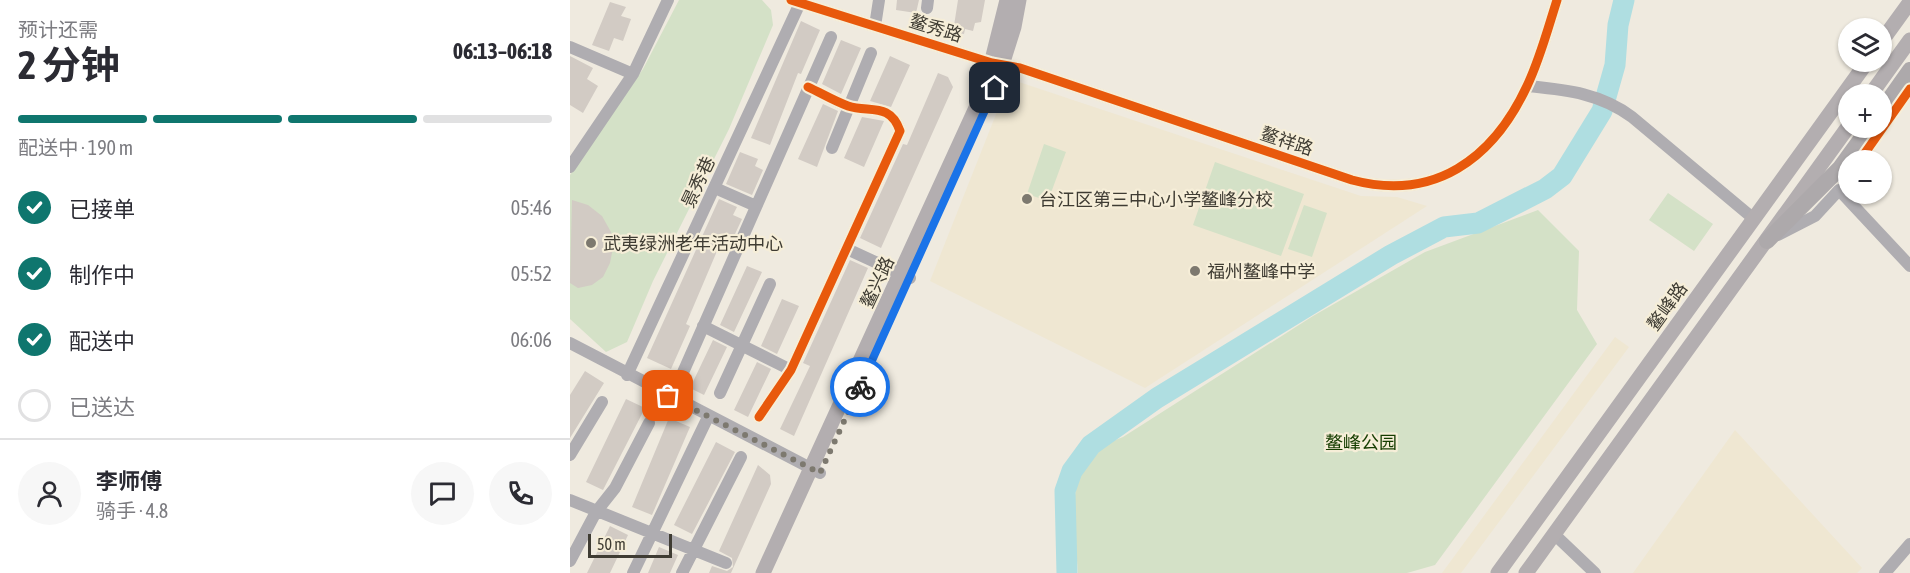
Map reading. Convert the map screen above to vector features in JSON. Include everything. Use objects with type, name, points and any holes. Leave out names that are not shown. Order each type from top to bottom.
[{"type":"highway","points":[[1892,95],[1910,70]]},
{"type":"highway","points":[[1767,241],[1840,168],[1862,138]]},
{"type":"main road","name":"鳌兴路","points":[[763,573],[815,471],[995,88],[1008,0]]},
{"type":"main road","name":"鳌兴路","points":[[997,64],[1018,0]]},
{"type":"main road","points":[[1892,27],[1910,2]]},
{"type":"main road","points":[[1878,84],[1910,40]]},
{"type":"main road","name":"鳌峰路","points":[[1498,573],[1860,72]]},
{"type":"main road","points":[[1526,573],[1841,138]]},
{"type":"main road","name":"鳌兴路","points":[[774,573],[815,471]]},
{"type":"street","points":[[570,167],[633,74],[668,0]]},
{"type":"street","points":[[875,26],[879,0]]},
{"type":"street","name":"鳌祥路","points":[[997,64],[1352,180],[1386,187],[1427,183],[1467,164],[1494,138],[1528,86],[1557,0]]},
{"type":"street","name":"鳌秀路","points":[[795,2],[997,64]]},
{"type":"street","name":"景秀巷","points":[[627,375],[715,188],[795,2]]},
{"type":"street","points":[[681,377],[831,37]]},
{"type":"street","points":[[570,47],[633,74]]},
{"type":"street","points":[[832,148],[871,53]]},
{"type":"street","points":[[1528,86],[1593,95],[1614,104],[1754,219]]},
{"type":"street","points":[[759,417],[791,370],[900,131],[894,119],[883,111],[871,107],[849,106],[808,87]]},
{"type":"street","points":[[715,188],[756,207]]},
{"type":"street","points":[[1767,241],[1815,216],[1839,190],[1910,266]]},
{"type":"street","points":[[847,249],[906,276]]},
{"type":"street","points":[[720,393],[770,285]]},
{"type":"street","points":[[704,326],[791,370]]},
{"type":"street","points":[[570,343],[627,375],[815,471]]},
{"type":"street","points":[[570,455],[602,402]]},
{"type":"street","points":[[633,573],[708,417]]},
{"type":"street","points":[[570,561],[596,512],[615,488],[649,423]]},
{"type":"street","points":[[682,573],[741,457]]},
{"type":"street","points":[[570,500],[726,563]]},
{"type":"street","points":[[1554,534],[1595,573]]},
{"type":"street","points":[[1885,573],[1910,544]]},
{"type":"shaded area","name":"福州鳌峰中学","points":[[1010,79],[1361,196],[1397,197],[1427,206],[1145,388],[930,281]]},
{"type":"shaded area","points":[[1615,337],[1629,347],[1461,573],[1442,573]]},
{"type":"shaded area","points":[[1735,430],[1862,568],[1857,573],[1633,573]]},
{"type":"green space","points":[[679,0],[762,0],[771,10],[773,25],[729,129],[653,281],[627,342],[606,352],[570,319],[570,175],[643,69]]},
{"type":"green space","points":[[1044,144],[1066,152],[1048,201],[1027,194]]},
{"type":"green space","points":[[1215,162],[1304,194],[1281,256],[1193,225]]},
{"type":"green space","points":[[1668,193],[1713,224],[1694,251],[1649,220]]},
{"type":"green space","points":[[1304,205],[1327,213],[1312,257],[1288,249]]},
{"type":"green space","name":"鳌峰公园","points":[[1538,210],[1579,251],[1577,310],[1597,344],[1435,565],[1407,573],[1078,573],[1075,493],[1080,476],[1089,460],[1103,447],[1123,437],[1313,316],[1425,252]]},
{"type":"building","points":[[897,0],[919,0],[916,13],[896,10]]},
{"type":"building","points":[[958,0],[985,0],[981,22],[975,23],[973,31],[965,29],[964,34],[953,32]]},
{"type":"building","points":[[610,2],[626,7],[621,16],[631,19],[623,41],[614,38],[609,51],[592,45]]},
{"type":"building","points":[[801,21],[820,30],[801,74],[798,73],[770,145],[751,138]]},
{"type":"building","points":[[841,40],[861,48],[841,94],[822,84]]},
{"type":"building","points":[[570,56],[593,68],[587,79],[598,86],[583,113],[570,105]]},
{"type":"building","points":[[890,56],[910,65],[891,107],[870,101]]},
{"type":"building","points":[[938,73],[948,77],[953,87],[881,248],[860,238],[903,144],[907,145]]},
{"type":"building","points":[[823,104],[838,111],[817,167],[798,159]]},
{"type":"building","points":[[862,117],[884,121],[864,167],[844,158]]},
{"type":"building","points":[[740,152],[758,159],[755,166],[763,170],[752,195],[726,184]]},
{"type":"building","points":[[719,199],[737,207],[733,215],[742,219],[729,247],[720,244],[686,324],[690,326],[671,369],[647,358]]},
{"type":"building","name":"武夷绿洲老年活动中心","points":[[572,200],[588,205],[602,216],[611,232],[613,248],[610,263],[603,277],[592,285],[578,288],[570,283]]},
{"type":"building","points":[[850,260],[868,268],[794,436],[780,429],[810,366],[803,363]]},
{"type":"building","points":[[747,266],[762,272],[734,332],[720,325]]},
{"type":"building","points":[[782,299],[799,306],[777,354],[761,346]]},
{"type":"building","points":[[713,340],[727,347],[704,395],[690,388]]},
{"type":"building","points":[[757,362],[771,369],[748,417],[734,410]]},
{"type":"building","points":[[585,371],[604,383],[570,438],[570,395]]},
{"type":"building","points":[[626,399],[645,408],[603,490],[586,482]]},
{"type":"building","points":[[669,418],[690,427],[652,515],[632,507]]},
{"type":"building","points":[[716,442],[735,452],[692,534],[674,525]]},
{"type":"building","points":[[758,465],[770,475],[771,484],[731,573],[709,573],[712,566],[727,571],[733,567],[732,558],[719,551]]},
{"type":"building","points":[[610,526],[628,535],[610,573],[587,573]]},
{"type":"building","points":[[659,547],[678,555],[670,573],[648,573]]},
{"type":"waterway","points":[[1067,573],[1065,491],[1072,471],[1091,445],[1157,398],[1391,255],[1444,227],[1478,223],[1545,189],[1562,176],[1602,111],[1615,65],[1618,25],[1624,0]]},
{"type":"cycle path","points":[[791,0],[992,63],[1020,68],[1352,180],[1382,185],[1409,185],[1434,179],[1458,169],[1478,154],[1497,135],[1513,112],[1532,76],[1557,0]]},
{"type":"cycle path","points":[[759,417],[791,370],[900,131],[896,122],[885,112],[848,106],[808,87]]},
{"type":"cycle path","points":[[1867,150],[1910,89]]},
{"type":"way so far","points":[[668,396],[820,473],[860,387]]},
{"type":"place","name":"台江区第三中心小学鳌峰分校","points":[[1027,199]]},
{"type":"place","name":"武夷绿洲老年活动中心","points":[[591,243]]},
{"type":"place","name":"福州鳌峰中学","points":[[1195,271]]},
{"type":"route","points":[[860,387],[995,88]]}]
